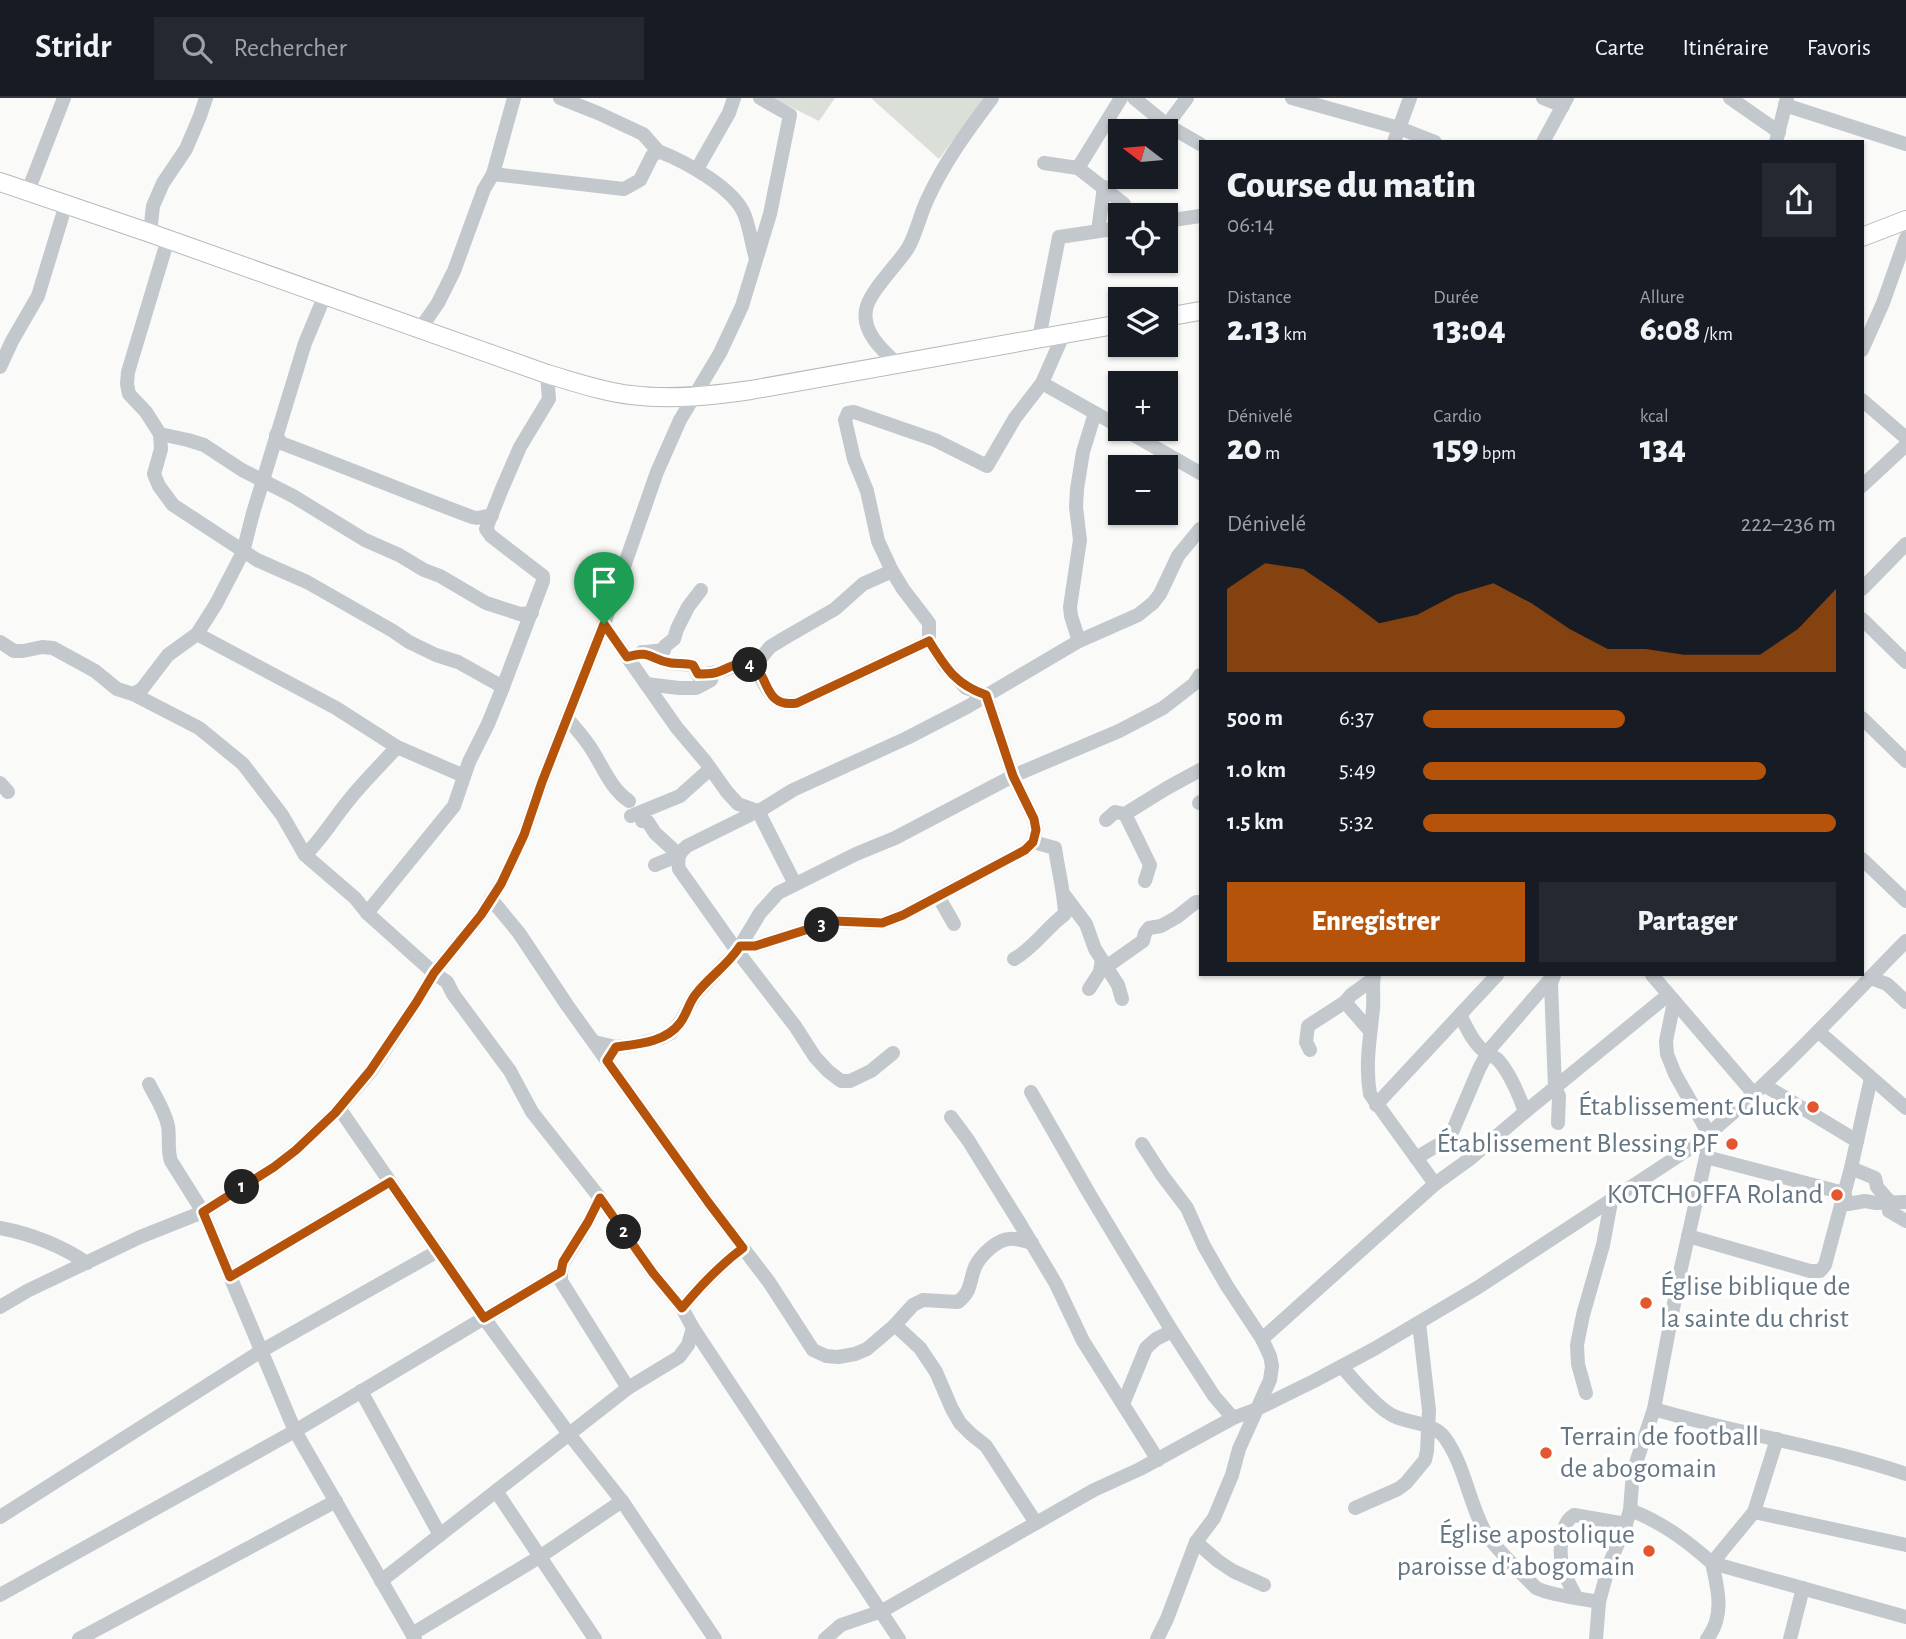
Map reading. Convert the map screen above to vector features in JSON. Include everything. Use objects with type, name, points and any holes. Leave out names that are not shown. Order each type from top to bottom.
[{"type":"main road","points":[[0,182],[547,374],[601,390],[631,395],[693,397],[751,390],[1108,326]]},
{"type":"main road","points":[[1864,236],[1906,220]]},
{"type":"main road","points":[[1178,315],[1199,311]]},
{"type":"street","points":[[28,191],[64,98]]},
{"type":"street","points":[[150,233],[153,206],[163,183],[186,149],[206,98]]},
{"type":"street","points":[[420,329],[438,303],[454,271],[484,189],[493,174],[514,98]]},
{"type":"street","points":[[560,98],[643,134],[658,151],[697,170],[735,199],[744,214],[756,261]]},
{"type":"street","points":[[697,170],[729,113],[734,98]]},
{"type":"street","points":[[0,1307],[27,1291],[140,1237],[203,1212],[296,1150],[339,1108],[370,1071],[434,973],[481,915],[501,884],[524,835],[604,624],[657,472],[680,420],[720,353],[742,306],[770,214],[790,115],[761,98]]},
{"type":"street","points":[[897,364],[874,340],[865,312],[868,302],[910,244],[927,199],[945,164],[992,98]]},
{"type":"street","points":[[1079,168],[1121,98]]},
{"type":"street","points":[[1134,98],[1160,119]]},
{"type":"street","points":[[1171,119],[1187,98]]},
{"type":"street","points":[[1292,98],[1397,135],[1424,140]]},
{"type":"street","points":[[1397,135],[1410,98]]},
{"type":"street","points":[[1543,98],[1565,102],[1544,140]]},
{"type":"street","points":[[1730,98],[1777,137],[1786,102],[1906,144]]},
{"type":"street","points":[[1178,131],[1199,143]]},
{"type":"street","points":[[493,174],[624,189],[640,180],[652,156],[658,151]]},
{"type":"street","points":[[1044,163],[1079,168],[1123,203]]},
{"type":"street","points":[[1098,231],[1104,187]]},
{"type":"street","points":[[0,367],[38,296],[66,204]]},
{"type":"street","points":[[1178,219],[1199,216]]},
{"type":"street","points":[[1039,338],[1059,237],[1108,230]]},
{"type":"street","points":[[1864,346],[1906,238]]},
{"type":"street","points":[[168,239],[127,384],[129,394],[146,412],[160,434],[161,449],[154,474],[173,505],[243,552],[307,582],[409,642],[458,662],[503,687]]},
{"type":"street","points":[[134,694],[142,689],[168,655],[197,634],[243,552],[305,343],[325,295]]},
{"type":"street","points":[[986,695],[967,688],[945,666],[929,641],[929,624],[892,571],[878,541],[867,491],[854,458],[845,420],[848,413],[854,412],[935,440],[987,466],[1015,418],[1042,383],[1063,333]]},
{"type":"street","points":[[367,913],[454,806],[543,581],[543,576],[491,537],[485,520],[520,447],[549,399],[547,374]]},
{"type":"street","points":[[1042,383],[1108,420]]},
{"type":"street","points":[[1864,402],[1906,438]]},
{"type":"street","points":[[1079,641],[1070,607],[1080,540],[1077,489],[1083,452],[1095,413]]},
{"type":"street","points":[[160,434],[204,445],[242,470],[293,496],[365,540],[455,584],[486,603],[520,614],[532,613]]},
{"type":"street","points":[[1145,441],[1199,472]]},
{"type":"street","points":[[277,442],[485,520]]},
{"type":"street","points":[[1864,484],[1906,445]]},
{"type":"street","points":[[655,865],[679,855],[687,846],[758,811],[793,790],[907,738],[1079,641],[1138,615],[1160,594],[1178,556],[1199,530]]},
{"type":"street","points":[[1864,587],[1905,547]]},
{"type":"street","points":[[635,654],[669,663],[693,665],[698,674],[713,673],[738,663],[749,663],[762,657],[783,639],[835,609],[863,584],[892,571]]},
{"type":"street","points":[[635,654],[664,650],[674,639],[688,607],[701,590]]},
{"type":"street","points":[[1864,621],[1906,662]]},
{"type":"street","points":[[604,624],[635,654],[646,684],[727,792],[738,804],[758,811],[795,884]]},
{"type":"street","points":[[197,634],[336,708],[397,747],[464,776]]},
{"type":"street","points":[[749,663],[761,675],[771,696],[789,704],[797,703],[929,641]]},
{"type":"street","points":[[0,642],[14,651],[42,646],[53,649],[95,671],[117,689],[134,694],[199,728],[243,764],[282,815],[305,855],[447,982],[510,1071],[533,1112],[682,1308],[899,1639]]},
{"type":"street","points":[[646,684],[696,688],[710,680],[713,673]]},
{"type":"street","points":[[594,1042],[616,1047],[652,1041],[671,1033],[695,995],[739,948],[760,913],[778,893],[856,853],[895,838],[1013,776],[1095,742],[1164,708],[1194,684],[1199,676]]},
{"type":"street","points":[[739,948],[755,946],[834,921],[882,923],[903,915],[1025,850],[1033,842],[1036,830],[1034,819],[1013,776],[986,695]]},
{"type":"street","points":[[567,718],[590,746],[611,782],[634,813],[648,822],[655,833],[679,855],[679,869],[739,948],[815,1057],[828,1071],[841,1081],[850,1082],[871,1071],[894,1053]]},
{"type":"street","points":[[1864,720],[1906,761]]},
{"type":"street","points":[[305,855],[318,843],[352,796],[397,747]]},
{"type":"street","points":[[634,813],[680,796],[710,769]]},
{"type":"street","points":[[1106,820],[1115,812],[1125,814],[1199,771]]},
{"type":"street","points":[[736,822],[738,804]]},
{"type":"street","points":[[1125,814],[1150,865],[1145,881]]},
{"type":"street","points":[[1033,842],[1055,848],[1058,875],[1065,895],[1086,924],[1095,948],[1118,985],[1122,999]]},
{"type":"street","points":[[1864,861],[1906,901]]},
{"type":"street","points":[[938,895],[954,924]]},
{"type":"street","points":[[1014,959],[1027,951],[1065,914],[1065,895]]},
{"type":"street","points":[[491,899],[519,933],[708,1202],[769,1282],[813,1350],[826,1356],[838,1357],[867,1349],[913,1305],[923,1300],[936,1299],[958,1302],[970,1288],[977,1264],[995,1245],[1007,1239],[1032,1243]]},
{"type":"street","points":[[1089,989],[1104,963],[1143,941],[1150,928],[1161,926],[1199,902]]},
{"type":"street","points":[[825,1639],[841,1625],[882,1611],[1094,1490],[1158,1460],[1233,1418],[1342,1367],[1477,1288],[1611,1202],[1709,1134],[1759,1090],[1906,941]]},
{"type":"street","points":[[1376,1105],[1496,976]]},
{"type":"street","points":[[1416,1158],[1443,1142],[1453,1130],[1487,1054],[1552,976]]},
{"type":"street","points":[[1553,976],[1558,1123]]},
{"type":"street","points":[[1654,976],[1671,998],[1759,1090],[1857,1141]]},
{"type":"street","points":[[1310,1050],[1306,1042],[1308,1026],[1345,1002],[1373,977]]},
{"type":"street","points":[[1373,977],[1373,1007],[1367,1051],[1370,1094],[1435,1184]]},
{"type":"street","points":[[1870,978],[1887,984],[1906,1002]]},
{"type":"street","points":[[1262,1339],[1435,1184],[1671,998]]},
{"type":"street","points":[[1596,1639],[1599,1602],[1609,1565],[1628,1517],[1633,1472],[1654,1409],[1709,1134],[1675,1074],[1667,1054],[1671,998]]},
{"type":"street","points":[[1345,1002],[1370,1031]]},
{"type":"street","points":[[1460,1015],[1475,1043],[1501,1063],[1521,1098],[1525,1112]]},
{"type":"street","points":[[1819,1032],[1906,1108]]},
{"type":"street","points":[[607,1061],[616,1047]]},
{"type":"street","points":[[1688,1236],[1810,1271],[1819,1271],[1825,1265],[1871,1078]]},
{"type":"street","points":[[149,1084],[164,1112],[168,1127],[167,1151],[171,1161],[203,1212],[295,1431],[413,1637],[622,1501]]},
{"type":"street","points":[[1031,1092],[1172,1331],[1214,1396],[1233,1418]]},
{"type":"street","points":[[339,1108],[484,1318],[622,1501],[715,1639]]},
{"type":"street","points":[[951,1117],[1032,1243],[1056,1284],[1083,1341],[1158,1460]]},
{"type":"street","points":[[1142,1144],[1187,1208],[1204,1246],[1262,1339],[1272,1366],[1270,1380],[1238,1449],[1214,1518],[1196,1542],[1157,1639]]},
{"type":"street","points":[[1706,1157],[1844,1193]]},
{"type":"street","points":[[1851,1168],[1875,1178],[1877,1187],[1890,1202],[1889,1211],[1906,1221]]},
{"type":"street","points":[[230,1277],[390,1182]]},
{"type":"street","points":[[1844,1193],[1848,1204],[1865,1200],[1876,1203],[1906,1202]]},
{"type":"street","points":[[600,1198],[563,1262],[561,1281],[628,1388]]},
{"type":"street","points":[[1586,1393],[1578,1364],[1577,1345],[1603,1245],[1611,1202]]},
{"type":"street","points":[[0,1228],[25,1232],[52,1243],[87,1263]]},
{"type":"street","points":[[682,1308],[726,1260],[743,1248]]},
{"type":"street","points":[[0,1517],[261,1351],[438,1251]]},
{"type":"street","points":[[0,1595],[295,1431],[561,1272]]},
{"type":"street","points":[[1356,1508],[1391,1493],[1406,1483],[1425,1460],[1429,1396],[1419,1323]]},
{"type":"street","points":[[895,1325],[920,1348],[936,1373],[960,1423],[986,1446],[1037,1523]]},
{"type":"street","points":[[381,1581],[628,1388],[679,1357],[688,1345],[693,1328]]},
{"type":"street","points":[[1123,1404],[1146,1349],[1156,1339],[1172,1331]]},
{"type":"street","points":[[1342,1367],[1389,1414],[1429,1427],[1444,1436],[1487,1535],[1536,1588],[1546,1593],[1599,1602]]},
{"type":"street","points":[[361,1391],[440,1535]]},
{"type":"street","points":[[1654,1409],[1830,1452],[1906,1474]]},
{"type":"street","points":[[1712,1563],[1754,1512],[1777,1439]]},
{"type":"street","points":[[496,1491],[595,1639]]},
{"type":"street","points":[[80,1639],[336,1501]]},
{"type":"street","points":[[1754,1512],[1906,1545]]},
{"type":"street","points":[[1576,1597],[1563,1568],[1561,1551],[1564,1529],[1569,1518],[1574,1515],[1649,1517],[1673,1531],[1712,1563],[1906,1617]]},
{"type":"street","points":[[1196,1542],[1233,1571],[1264,1585]]},
{"type":"street","points":[[1707,1639],[1717,1618],[1720,1602],[1712,1563]]},
{"type":"street","points":[[1790,1639],[1803,1588]]},
{"type":"shaded area","points":[[773,98],[835,98],[819,121]]},
{"type":"shaded area","points":[[871,98],[983,98],[939,159]]},
{"type":"place","name":"Établissement Gluck","points":[[1813,1107]]},
{"type":"place","name":"Établissement Blessing PF","points":[[1732,1144]]},
{"type":"place","name":"KOTCHOFFA Roland","points":[[1837,1195]]},
{"type":"place","name":"Église biblique de la sainte du christ","points":[[1646,1303]]},
{"type":"place","name":"Terrain de football de abogomain","points":[[1546,1453]]},
{"type":"place","name":"Église apostolique paroisse d'abogomain","points":[[1649,1551]]},
{"type":"route","points":[[604,624],[627,657],[642,652],[669,663],[693,665],[698,674],[713,673],[738,663],[749,663],[761,675],[771,696],[789,704],[797,703],[929,641],[945,666],[967,688],[986,695],[1013,776],[1034,819],[1036,830],[1033,842],[1025,850],[903,915],[882,923],[834,921],[755,946],[740,946],[695,995],[671,1033],[633,1045],[616,1047],[607,1061],[743,1248],[726,1260],[682,1308],[653,1273],[600,1198],[563,1262],[561,1272],[484,1318],[390,1182],[230,1277],[203,1212],[274,1167],[335,1113],[370,1071],[434,973],[481,915],[501,884],[524,835],[604,624]]}]
